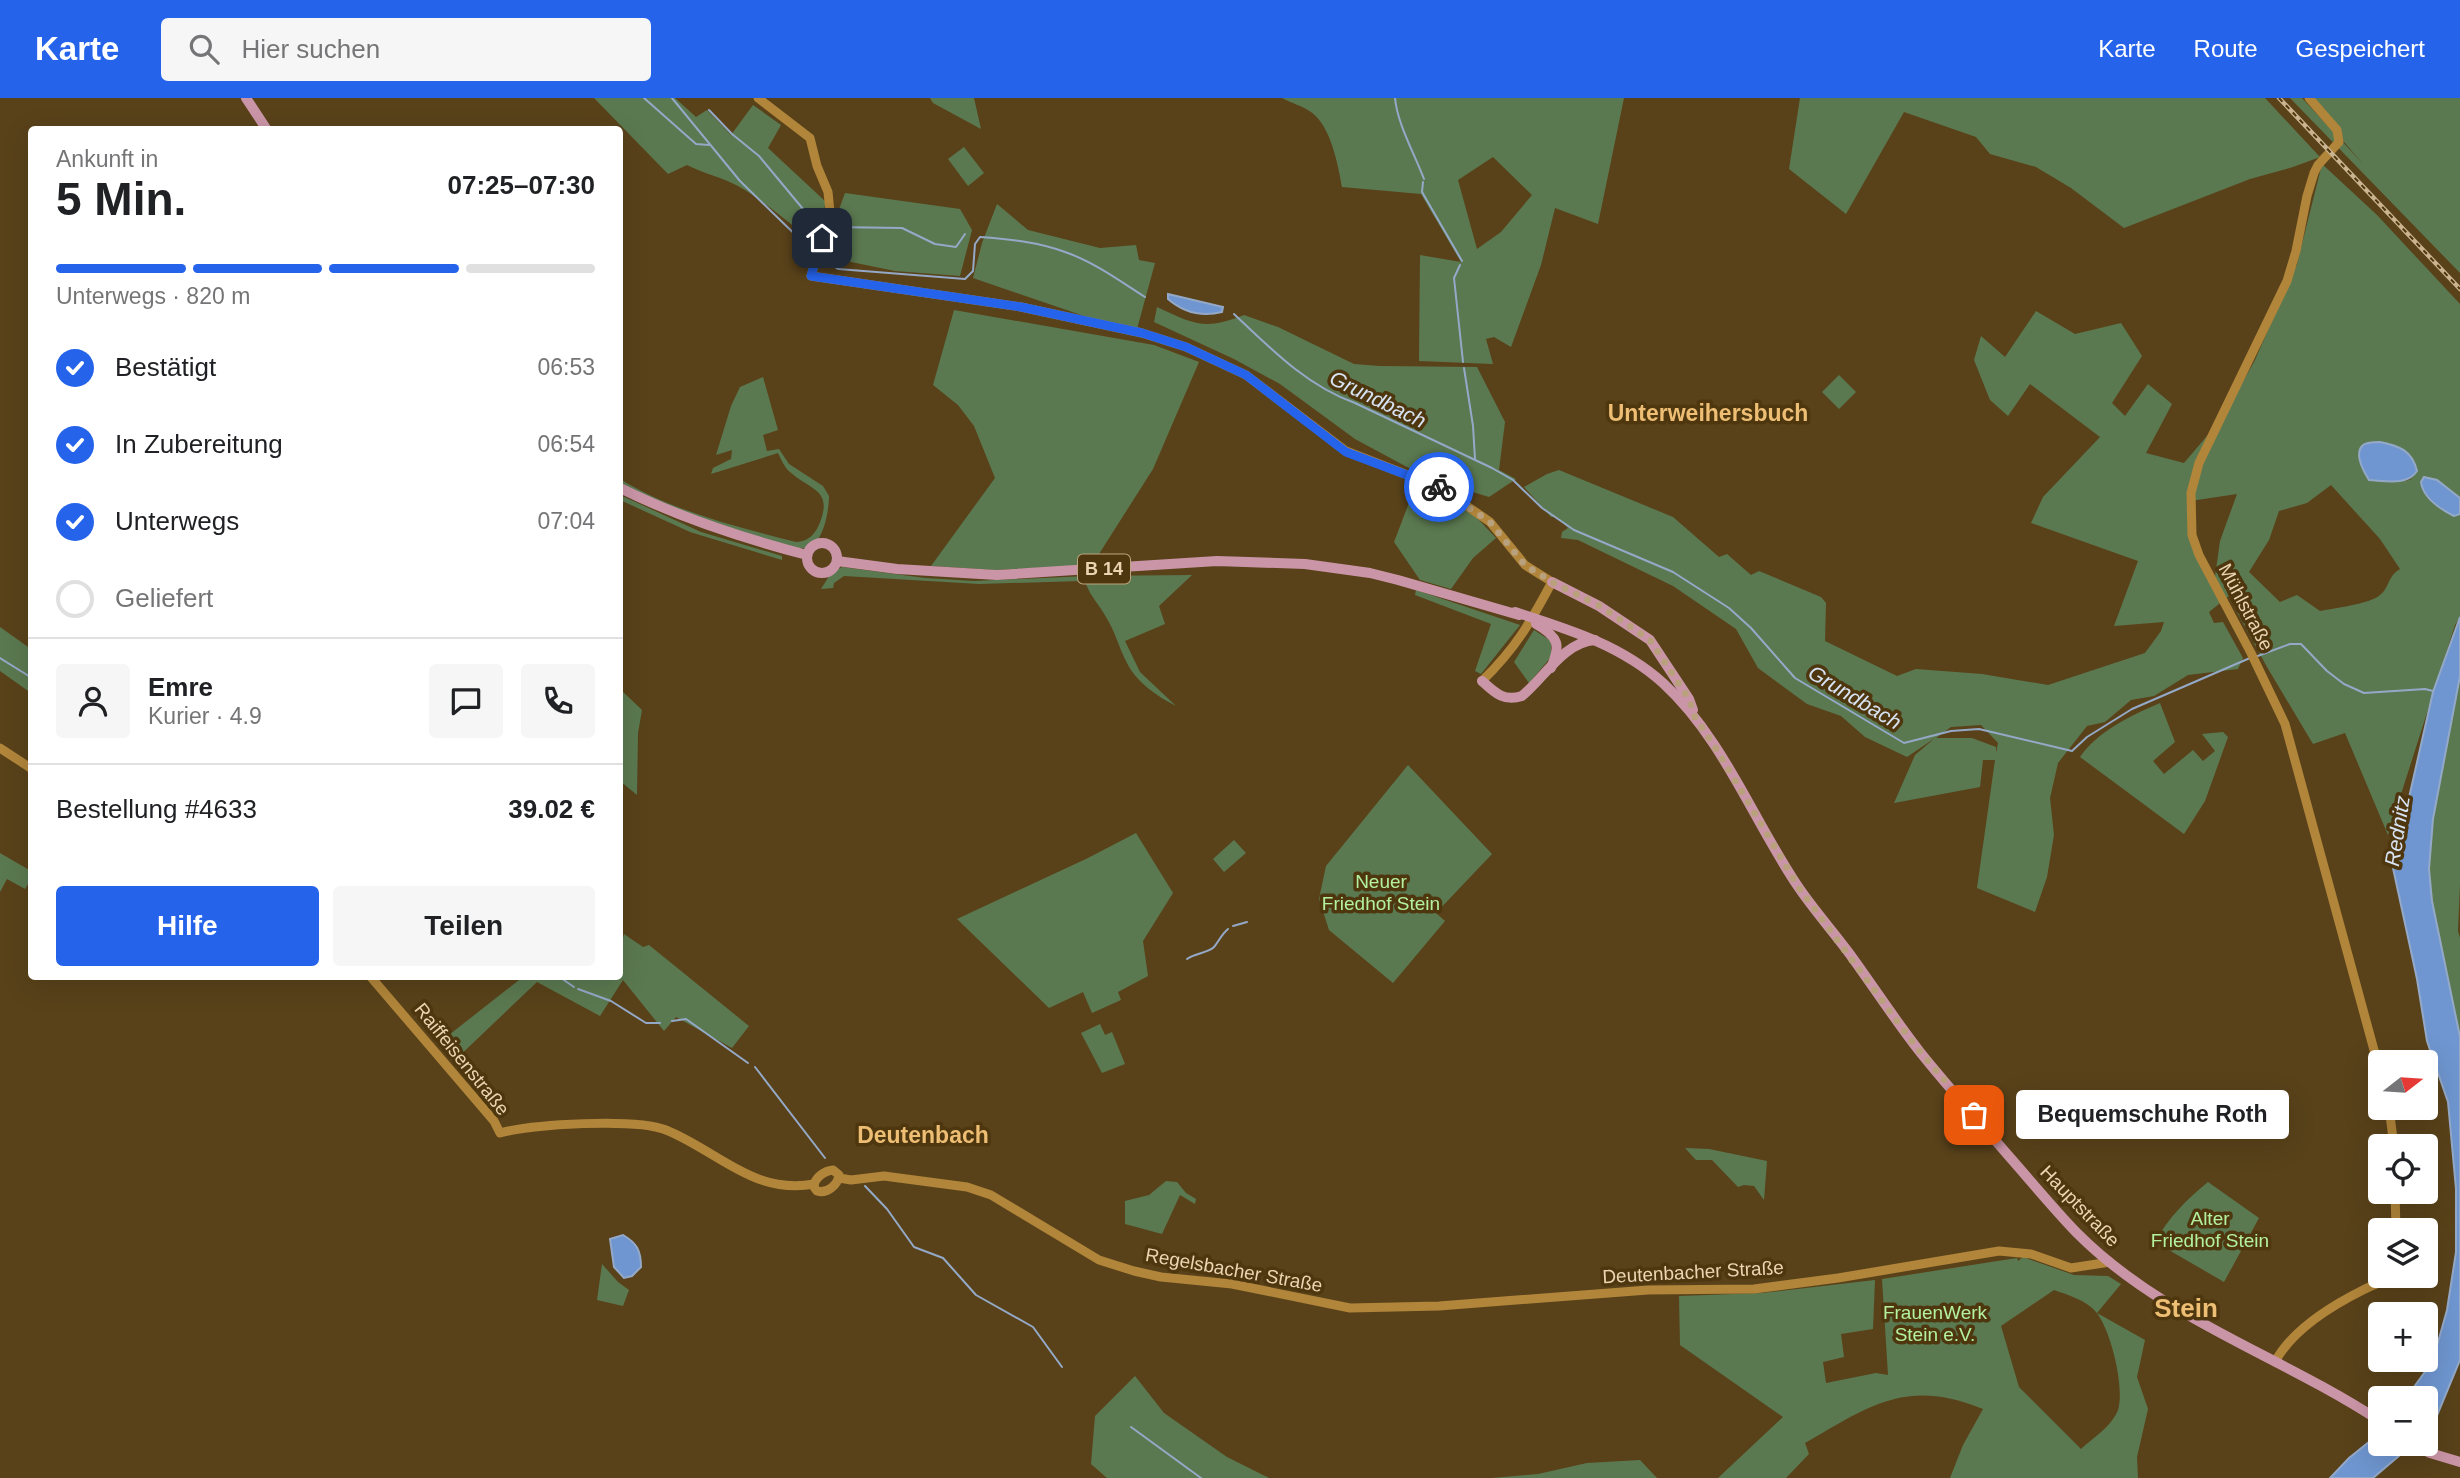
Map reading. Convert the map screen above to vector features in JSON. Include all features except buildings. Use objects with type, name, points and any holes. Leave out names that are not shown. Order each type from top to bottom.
[{"type":"main road","points":[[246,98],[264,126]]},
{"type":"main road","points":[[623,490],[654,505],[738,537],[807,555]]},
{"type":"main road","points":[[825,542],[836,552],[837,561],[830,570],[819,572],[811,568],[807,555],[814,545],[825,542]]},
{"type":"main road","name":"Hauptstraße","points":[[837,561],[897,569],[997,575],[1217,561],[1294,564],[1370,573],[1515,612],[1547,626],[1595,640],[1633,660],[1660,680],[1695,717],[1799,888],[1928,1061],[2053,1208],[2110,1262],[2198,1322],[2368,1414]]},
{"type":"main road","points":[[1552,582],[1600,606],[1643,635],[1656,648],[1689,699],[1695,717]]},
{"type":"main road","points":[[1547,626],[1556,641],[1558,651],[1551,668]]},
{"type":"main road","points":[[1633,660],[1644,659],[1649,652],[1648,642],[1643,635]]},
{"type":"main road","points":[[1482,681],[1496,694],[1514,699],[1530,690],[1578,643],[1595,640]]},
{"type":"main road","points":[[2438,1455],[2460,1462]]},
{"type":"street","points":[[758,98],[810,138],[817,166],[828,192],[830,212],[811,276],[996,302],[1142,333],[1186,347],[1246,375],[1346,452],[1441,488],[1490,522],[1525,565],[1552,582],[1522,636],[1506,658],[1482,681]]},
{"type":"street","name":"Mühlstraße","points":[[2309,98],[2337,130],[2340,138],[2317,167],[2307,196],[2297,251],[2287,281],[2199,464],[2191,492],[2190,519],[2199,555],[2277,704],[2295,754],[2374,1050]]},
{"type":"street","points":[[0,748],[28,766]]},
{"type":"street","name":"Raiffeisenstraße","points":[[373,980],[494,1121],[500,1133]]},
{"type":"street","name":"Regelsbacher Straße","points":[[500,1133],[536,1126],[635,1125],[663,1129],[698,1145],[757,1180],[783,1186],[814,1184],[822,1174],[830,1170],[838,1172],[836,1184],[824,1192],[817,1191],[814,1184]]},
{"type":"street","name":"Regelsbacher Straße","points":[[839,1178],[852,1180],[884,1177],[967,1187],[991,1195],[1099,1260],[1161,1278],[1232,1284],[1350,1308]]},
{"type":"street","name":"Deutenbacher Straße","points":[[1350,1308],[1439,1306],[1648,1290],[1754,1289],[1839,1278],[1999,1251],[2031,1254],[2066,1267],[2110,1262]]},
{"type":"street","points":[[2076,1267],[2085,1263],[2097,1251]]},
{"type":"street","points":[[2275,1363],[2289,1341],[2316,1320],[2368,1287]]},
{"type":"green space","points":[[594,98],[675,98],[696,117],[707,110],[731,135],[753,105],[781,125],[768,148],[826,202],[815,243],[758,199],[732,183],[687,165],[668,174]]},
{"type":"green space","points":[[930,98],[974,98],[981,129],[933,103]]},
{"type":"green space","points":[[1282,98],[1624,98],[1598,224],[1555,208],[1541,265],[1511,347],[1494,337],[1486,339],[1493,364],[1419,361],[1420,255],[1461,262],[1421,194],[1342,187],[1329,136],[1318,118]],"holes":[[[1493,157],[1532,195],[1501,232],[1477,249],[1458,180]]]},
{"type":"green space","points":[[1800,98],[2265,98],[2320,157],[2250,179],[2124,228],[2071,188],[2036,167],[1990,154],[1976,137],[1904,112],[1846,214],[1789,169]]},
{"type":"green space","points":[[2290,98],[2302,98],[2364,165],[2306,98],[2460,98],[2460,273]]},
{"type":"green space","points":[[964,147],[984,173],[968,186],[948,159]]},
{"type":"green space","points":[[2322,164],[2377,215],[2460,304],[2460,617],[2455,625],[2388,835],[2345,733],[2313,744],[2237,612],[2235,591],[2209,612],[2214,623],[2223,622],[2243,658],[2238,669],[2188,675],[2154,696],[2131,700],[2105,722],[2087,726],[2058,763],[2050,798],[2054,835],[2047,877],[2035,912],[1977,888],[1995,760],[1983,760],[1980,787],[1894,803],[1915,755],[1935,738],[1907,757],[1865,737],[1841,716],[1807,704],[1758,668],[1736,629],[1673,586],[1578,540],[1561,538],[1562,532],[1568,528],[1557,517],[1551,517],[1524,487],[1559,470],[1673,517],[1719,557],[1727,554],[1751,575],[1759,571],[1821,597],[1826,603],[1825,641],[1897,676],[1916,669],[1982,674],[2048,685],[2145,653],[2161,631],[2164,622],[2114,626],[2138,561],[2031,523],[2043,497],[2100,437],[2030,384],[2008,416],[1990,400],[1974,360],[1981,336],[2005,357],[2036,311],[2075,334],[2121,323],[2142,356],[2112,403],[2125,416],[2148,384],[2172,404],[2146,453],[2184,463],[2224,416],[2255,360],[2297,264]],"holes":[[[2360,456],[2412,479],[2369,479],[2362,469]],[[2331,485],[2380,539],[2400,569],[2380,595],[2361,603],[2320,611],[2297,595],[2280,602],[2249,572],[2269,540],[2279,511],[2307,503]],[[2237,494],[2220,541],[2215,577],[2199,553],[2190,501]],[[1981,725],[1998,743],[1996,753],[1996,747],[1972,738],[1936,738],[1951,727]]]},
{"type":"green space","points":[[845,193],[960,209],[972,230],[960,276],[895,271],[822,256]]},
{"type":"green space","points":[[997,204],[1028,230],[1100,248],[1136,245],[1139,260],[1155,263],[1137,329],[1093,319],[973,278],[982,243]]},
{"type":"green space","points":[[1157,307],[1190,321],[1209,324],[1244,315],[1278,327],[1354,364],[1477,367],[1505,422],[1499,470],[1516,479],[1489,497],[1444,483],[1496,538],[1473,558],[1451,589],[1420,580],[1394,542],[1420,474],[1355,439],[1280,384],[1234,359],[1154,322]]},
{"type":"green space","points":[[954,310],[1154,345],[1199,362],[1153,469],[1092,565],[996,570],[931,566],[995,478],[974,426],[958,405],[933,385]]},
{"type":"green space","points":[[1839,375],[1856,392],[1839,409],[1822,392]]},
{"type":"green space","points":[[763,377],[778,430],[763,435],[767,451],[779,449],[789,464],[823,486],[829,496],[823,530],[812,546],[798,548],[748,536],[623,486],[623,481],[662,501],[728,524],[796,542],[808,538],[816,531],[823,515],[822,498],[788,470],[778,453],[711,474],[713,468],[731,459],[732,450],[716,455],[731,406],[740,387]]},
{"type":"green space","points":[[623,496],[701,532],[782,556],[782,560],[690,532],[623,501]]},
{"type":"green space","points":[[842,567],[925,578],[974,581],[1192,575],[1159,606],[1165,624],[1125,641],[1140,672],[1176,706],[1136,677],[1109,622],[1086,584],[1081,581],[979,584],[844,576],[834,583],[833,588],[821,589],[831,573]]},
{"type":"green space","points":[[1416,590],[1520,625],[1481,674],[1475,671],[1491,624],[1415,595]]},
{"type":"green space","points":[[0,627],[28,647],[28,691],[0,671]]},
{"type":"green space","points":[[1534,630],[1551,641],[1551,657],[1529,683],[1514,662]]},
{"type":"green space","points":[[2460,676],[2460,1037],[2432,901],[2429,869],[2433,819]]},
{"type":"green space","points":[[623,692],[642,710],[638,733],[637,795],[623,783]]},
{"type":"green space","points":[[2160,703],[2175,742],[2153,761],[2164,774],[2193,750],[2203,761],[2215,751],[2202,734],[2223,732],[2228,737],[2205,801],[2184,834],[2080,757],[2105,732]]},
{"type":"green space","name":"Neuer Friedhof Stein","points":[[1408,765],[1492,854],[1436,913],[1445,921],[1393,983],[1329,930],[1319,899],[1326,866]]},
{"type":"green space","points":[[1136,833],[1173,893],[1143,941],[1148,976],[1118,992],[1121,1000],[1092,1013],[1083,992],[1049,1008],[957,919],[1088,858]]},
{"type":"green space","points":[[1234,840],[1246,853],[1224,872],[1213,859]]},
{"type":"green space","points":[[0,853],[28,869],[28,884],[25,889],[7,879],[0,892]]},
{"type":"green space","points":[[624,934],[643,947],[649,945],[749,1026],[732,1048],[676,1017],[664,1031],[623,980]]},
{"type":"green space","points":[[519,980],[623,980],[600,1016],[537,982],[453,1062],[440,1042]]},
{"type":"green space","points":[[1100,1024],[1105,1035],[1112,1032],[1125,1064],[1102,1073],[1081,1033]]},
{"type":"green space","points":[[1685,1148],[1709,1149],[1767,1161],[1764,1200],[1754,1186],[1738,1187],[1712,1160],[1696,1160]]},
{"type":"green space","points":[[1166,1181],[1177,1182],[1186,1193],[1196,1199],[1195,1204],[1180,1195],[1162,1234],[1125,1224],[1125,1201],[1149,1195]]},
{"type":"green space","name":"Alter Friedhof Stein","points":[[2208,1182],[2259,1218],[2224,1282],[2155,1242],[2178,1209]]},
{"type":"green space","name":"FrauenWerk Stein e.V.","points":[[2023,1257],[2074,1275],[2108,1276],[2121,1284],[2097,1313],[2145,1340],[2137,1377],[2148,1409],[2137,1457],[2138,1478],[1950,1478],[1963,1445],[1983,1409],[1956,1400],[1911,1396],[1870,1407],[1805,1443],[1809,1454],[1786,1478],[1718,1478],[1783,1417],[1680,1345],[1679,1296],[1762,1293],[1875,1280],[1873,1329],[1841,1334],[1844,1357],[1823,1362],[1826,1383],[1876,1373],[1888,1375],[1882,1279],[2017,1258],[2018,1261]],"holes":[[[2054,1290],[2082,1301],[2096,1312],[2107,1332],[2118,1374],[2118,1410],[2107,1426],[2081,1449],[2019,1387],[2001,1326]]]},
{"type":"green space","points":[[602,1264],[629,1290],[623,1306],[597,1300]]},
{"type":"green space","points":[[1135,1376],[1164,1413],[1227,1457],[1269,1478],[1107,1478],[1091,1464],[1095,1416]]},
{"type":"green space","points":[[1640,1460],[1657,1478],[1492,1478],[1538,1474],[1587,1463]]},
{"type":"water","points":[[1168,294],[1223,307],[1222,312],[1200,314],[1186,310],[1168,299]]},
{"type":"water","points":[[2380,442],[2399,447],[2412,458],[2417,471],[2413,476],[2402,481],[2369,480],[2361,463],[2360,450],[2365,444]]},
{"type":"water","points":[[2424,477],[2437,480],[2460,498],[2460,514],[2454,516],[2429,498],[2422,488]]},
{"type":"water","points":[[2460,617],[2460,676],[2433,819],[2429,869],[2432,901],[2460,1037],[2460,1360],[2438,1413],[2438,1386],[2415,1386],[2425,1372],[2438,1372],[2438,1342],[2447,1310],[2456,1252],[2456,1189],[2448,1102],[2438,1073],[2438,1050],[2430,1050],[2427,1041],[2417,979],[2393,868],[2433,692]]},
{"type":"water","points":[[623,1235],[637,1248],[641,1267],[632,1276],[624,1278],[614,1267],[610,1239]]},
{"type":"water","points":[[2368,1443],[2368,1456],[2399,1456],[2373,1478],[2330,1478]]},
{"type":"waterway","points":[[644,98],[696,144],[709,145]]},
{"type":"waterway","name":"Grundbach","points":[[672,98],[740,181],[809,248]]},
{"type":"waterway","points":[[1395,98],[1403,128],[1424,179]]},
{"type":"waterway","points":[[709,110],[759,156],[813,221]]},
{"type":"waterway","points":[[1423,182],[1422,192],[1462,261]]},
{"type":"waterway","points":[[832,227],[902,228],[935,244],[956,247],[965,234]]},
{"type":"waterway","name":"Grundbach","points":[[821,259],[838,269],[965,279],[973,271],[975,244],[980,237],[1013,240],[1076,256],[1145,297]]},
{"type":"waterway","points":[[1460,265],[1454,278],[1463,362]]},
{"type":"waterway","name":"Grundbach","points":[[1234,314],[1290,365],[1321,387],[1492,468],[1513,480],[1542,508],[1574,530],[1673,572],[1729,608],[1751,628],[1795,678],[1904,743],[1951,731],[1979,729],[2072,751],[2087,737],[2132,709],[2250,658]]},
{"type":"waterway","points":[[1464,368],[1475,459]]},
{"type":"waterway","name":"Grundbach","points":[[2255,657],[2290,644],[2301,644],[2327,671],[2344,684],[2364,693],[2425,689],[2433,691]]},
{"type":"waterway","points":[[0,658],[28,676]]},
{"type":"waterway","points":[[1233,926],[1247,922]]},
{"type":"waterway","points":[[1187,959],[1214,947],[1228,929]]},
{"type":"waterway","points":[[564,980],[574,987]]},
{"type":"waterway","points":[[578,989],[611,1001],[646,1023],[660,1023]]},
{"type":"waterway","points":[[672,1021],[686,1019],[748,1063]]},
{"type":"waterway","points":[[755,1067],[825,1158]]},
{"type":"waterway","points":[[865,1186],[887,1209],[914,1247],[943,1258],[976,1295],[1033,1327],[1062,1367]]},
{"type":"waterway","points":[[1131,1427],[1201,1478]]},
{"type":"railway","points":[[2279,98],[2460,289]]},
{"type":"way so far","points":[[1439,487],[1490,522],[1525,565],[1600,606],[1650,640],[1689,699],[1695,717],[1799,888],[1917,1048],[1974,1115]]},
{"type":"place","name":"Bequemschuhe Roth","points":[[1974,1115]]},
{"type":"district","name":"Unterweihersbuch","points":[[1708,413]]},
{"type":"district","name":"Deutenbach","points":[[923,1135]]},
{"type":"district","name":"Stein","points":[[2186,1308]]},
{"type":"route","points":[[822,238],[811,276],[996,302],[1142,333],[1186,347],[1246,375],[1346,452],[1439,487]]},
{"type":"water label","name":"Rednitz","points":[[2397,831]]}]
